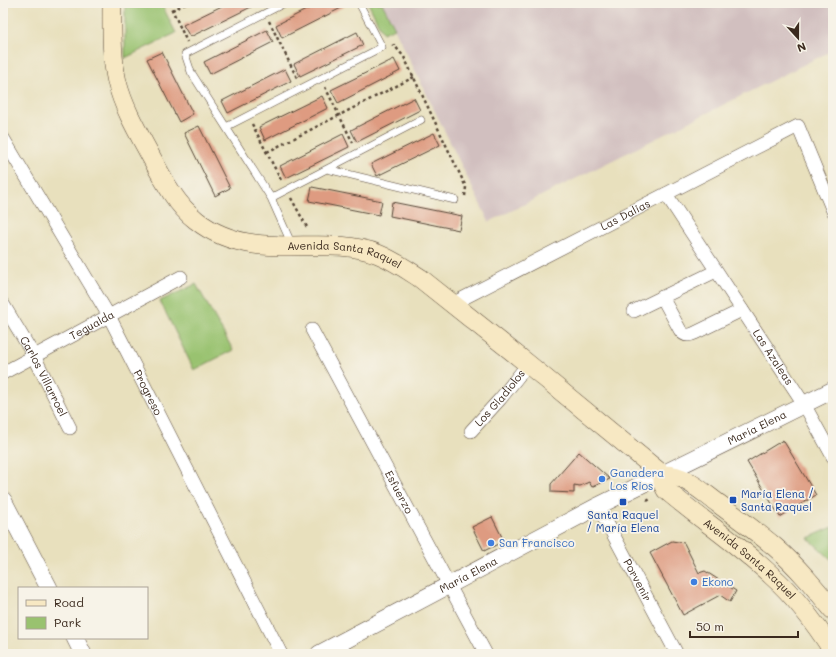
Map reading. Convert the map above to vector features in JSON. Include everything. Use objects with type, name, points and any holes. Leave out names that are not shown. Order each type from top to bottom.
[{"type":"main road","name":"Avenida Santa Raquel","points":[[112,3],[113,56],[117,83],[122,97],[158,170],[182,206],[196,220],[206,228],[252,244],[293,247],[350,247],[378,254],[401,266],[420,278],[528,364],[663,475],[677,476],[690,483],[754,531],[795,566],[833,610]]},
{"type":"main road","name":"Avenida Santa Raquel","points":[[663,475],[663,484],[666,490],[757,563],[786,589],[809,617],[833,651]]},
{"type":"street","name":"Las Dalias","points":[[452,304],[798,126],[833,211]]},
{"type":"street","name":"Progreso","points":[[3,138],[109,316],[281,654]]},
{"type":"street","name":"Las Azaleas","points":[[666,194],[804,404],[833,457]]},
{"type":"street","points":[[634,311],[716,271]]},
{"type":"street","name":"Tegualda","points":[[3,373],[181,277]]},
{"type":"street","points":[[662,297],[680,330],[683,334],[687,335],[695,333],[742,310]]},
{"type":"street","name":"Carlos Villarroel","points":[[3,304],[34,356],[70,428]]},
{"type":"street","name":"Esfuerzo","points":[[312,330],[486,654]]},
{"type":"street","name":"Los Gladiolos","points":[[471,431],[501,398],[528,364]]},
{"type":"street","name":"María Elena","points":[[319,654],[598,506],[833,390]]},
{"type":"street","points":[[3,500],[48,587]]},
{"type":"street","name":"Porvenir","points":[[598,506],[677,654]]},
{"type":"street","points":[[76,639],[83,654]]},
{"type":"lane","points":[[286,3],[185,54],[191,72],[271,198],[293,247]]},
{"type":"lane","points":[[226,127],[382,47],[359,3]]},
{"type":"lane","points":[[271,198],[421,120]]},
{"type":"lane","points":[[327,169],[455,200]]},
{"type":"path","points":[[168,3],[192,51]]},
{"type":"path","points":[[172,10],[188,3]]},
{"type":"path","points":[[265,14],[302,88]]},
{"type":"path","points":[[266,152],[414,77]]},
{"type":"path","points":[[320,78],[358,153]]},
{"type":"path","points":[[248,116],[309,232]]},
{"type":"shaded area","points":[[382,3],[833,3],[833,50],[489,222]]},
{"type":"green space","points":[[125,3],[161,3],[176,33],[125,58]]},
{"type":"green space","points":[[368,3],[382,3],[395,28],[383,33]]},
{"type":"green space","points":[[196,284],[233,350],[194,370],[160,301]]},
{"type":"green space","points":[[833,527],[833,561],[808,538]]},
{"type":"building","points":[[228,3],[251,3],[253,6],[190,37],[183,25]]},
{"type":"building","points":[[320,3],[343,3],[345,6],[282,38],[276,25]]},
{"type":"building","points":[[267,30],[273,42],[210,74],[204,62]]},
{"type":"building","points":[[357,32],[363,45],[300,76],[294,64]]},
{"type":"building","points":[[162,52],[193,114],[179,122],[147,59]]},
{"type":"building","points":[[394,59],[400,71],[338,103],[331,90]]},
{"type":"building","points":[[285,69],[291,81],[228,113],[222,101]]},
{"type":"building","points":[[322,96],[328,108],[265,140],[259,127]]},
{"type":"building","points":[[414,98],[420,110],[357,142],[351,130]]},
{"type":"building","points":[[199,126],[230,188],[215,196],[184,133]]},
{"type":"building","points":[[434,133],[440,145],[377,176],[371,164]]},
{"type":"building","points":[[343,134],[349,147],[286,178],[280,166]]},
{"type":"building","points":[[312,187],[382,201],[379,215],[309,201]]},
{"type":"building","points":[[392,202],[462,216],[459,230],[390,216]]},
{"type":"building","points":[[783,440],[816,495],[780,517],[747,462]]},
{"type":"building","points":[[579,452],[610,479],[592,487],[589,482],[580,486],[574,485],[574,493],[551,492],[551,484]]},
{"type":"building","points":[[492,517],[504,541],[484,551],[472,527]]},
{"type":"building","name":"Ekono","points":[[672,541],[684,543],[699,573],[705,571],[736,591],[730,602],[720,595],[683,615],[650,553]]},
{"type":"place","name":"Ganadera Los Rios","points":[[602,479]]},
{"type":"place","name":"María Elena / Santa Raquel","points":[[733,500]]},
{"type":"place","name":"Santa Raquel / María Elena","points":[[623,502]]},
{"type":"place","name":"San Francisco","points":[[491,543]]},
{"type":"place","name":"Ekono","points":[[694,582]]}]
